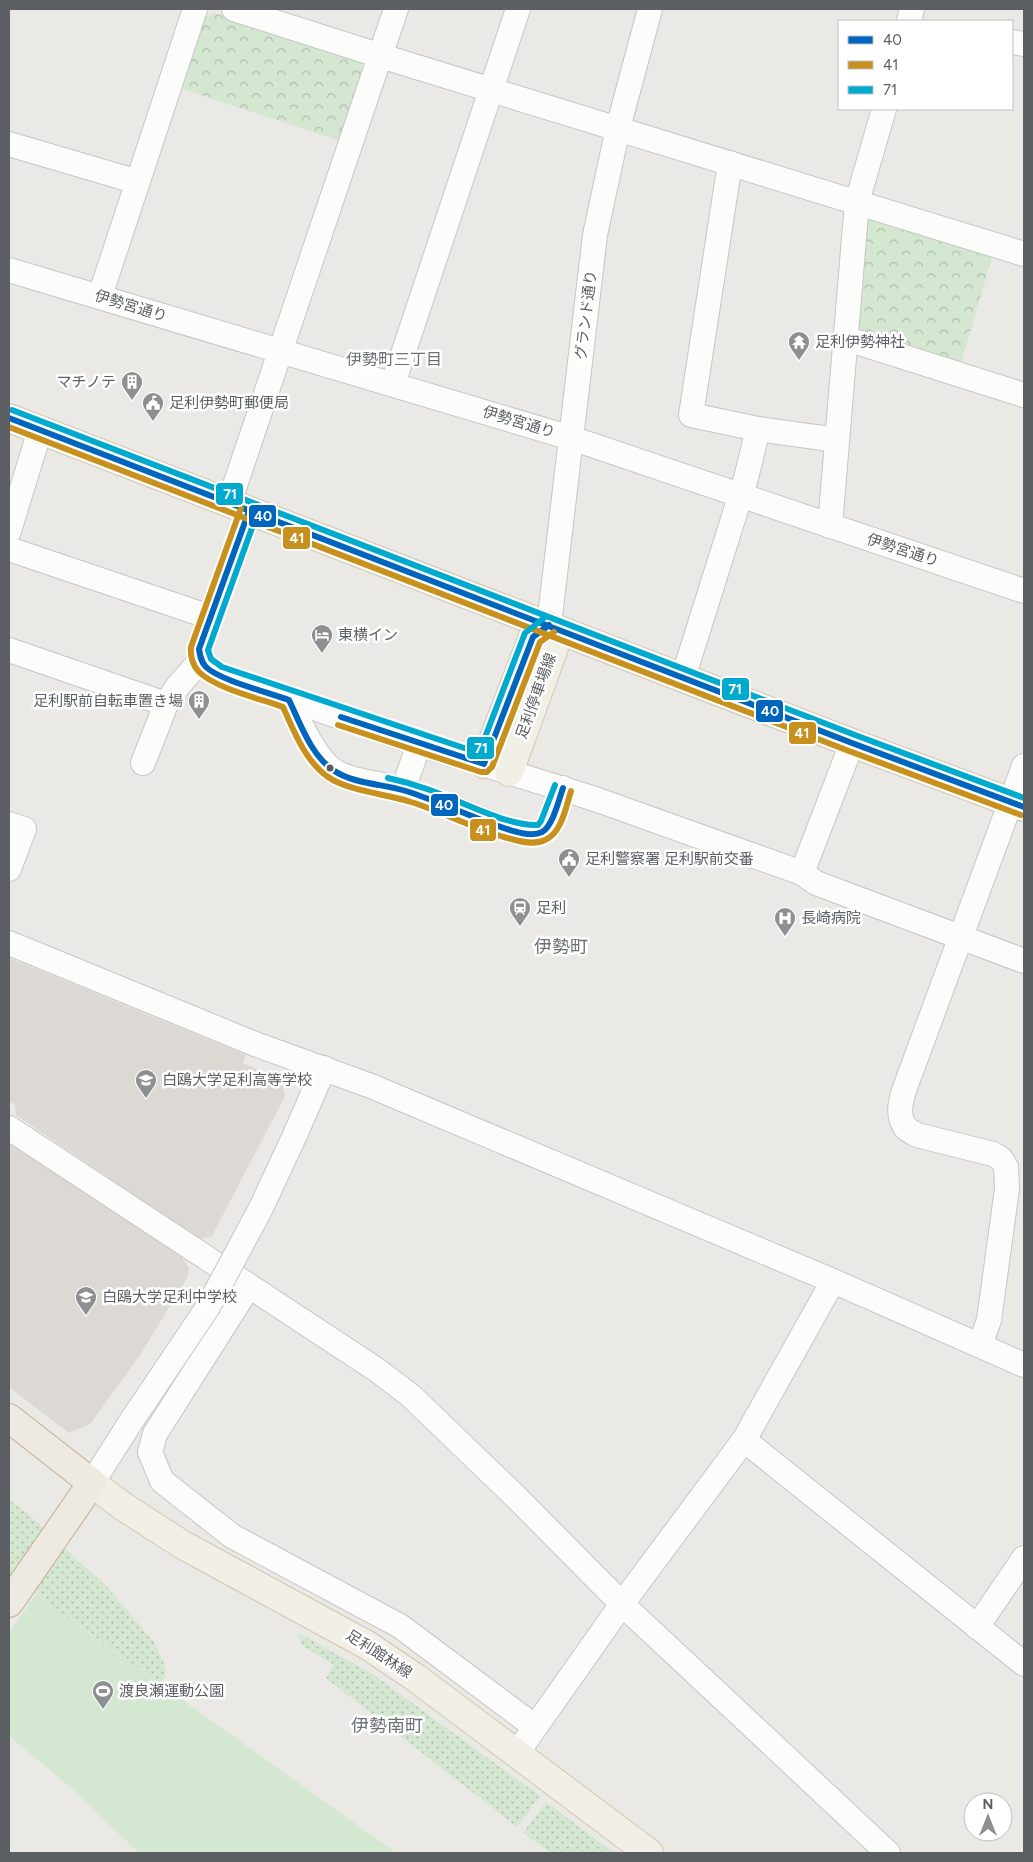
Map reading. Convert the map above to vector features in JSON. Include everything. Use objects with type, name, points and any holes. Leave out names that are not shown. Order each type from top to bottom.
[{"type":"highway","points":[[9,1418],[92,1482],[9,1603]]},
{"type":"main road","points":[[9,418],[852,743],[1018,804]]},
{"type":"main road","name":"足利停車場線","points":[[496,768],[554,648],[549,626]]},
{"type":"main road","name":"足利館林線","points":[[92,1482],[124,1507],[183,1545],[367,1645],[416,1678],[649,1853]]},
{"type":"street","points":[[100,296],[195,9]]},
{"type":"street","points":[[234,9],[1024,254]]},
{"type":"street","points":[[396,9],[282,351],[210,617],[199,649],[200,661],[218,675],[419,744],[563,788],[802,873],[816,883],[1024,961]]},
{"type":"street","points":[[394,384],[518,9]]},
{"type":"street","name":"グランド通り","points":[[549,626],[595,235],[618,128],[650,9]]},
{"type":"street","points":[[830,526],[858,202],[884,110]]},
{"type":"street","points":[[9,144],[138,182]]},
{"type":"street","points":[[730,163],[692,415],[758,429],[837,440]]},
{"type":"street","name":"伊勢宮通り","points":[[9,270],[571,438],[1024,590]]},
{"type":"street","points":[[847,338],[1024,395]]},
{"type":"street","points":[[683,678],[741,496],[758,429]]},
{"type":"street","points":[[9,531],[40,430]]},
{"type":"street","points":[[9,549],[210,617]]},
{"type":"street","points":[[9,650],[166,704]]},
{"type":"street","points":[[143,763],[166,704],[178,686],[200,661]]},
{"type":"street","points":[[289,700],[304,732],[324,761],[333,770],[350,777],[403,790],[508,828],[533,835],[543,832],[549,824],[563,788]]},
{"type":"street","points":[[802,873],[852,743]]},
{"type":"street","points":[[403,790],[419,744]]},
{"type":"street","points":[[980,1345],[989,1320],[1007,1189],[1006,1167],[1001,1159],[993,1154],[917,1134],[906,1128],[900,1106],[961,937],[1018,804],[1024,766]]},
{"type":"street","points":[[9,824],[24,828],[9,869]]},
{"type":"street","points":[[9,943],[255,1044],[372,1086],[833,1281],[1024,1365]]},
{"type":"street","points":[[92,1482],[208,1307],[262,1208],[324,1068]]},
{"type":"street","points":[[9,1128],[376,1370],[411,1396],[515,1496],[622,1604],[888,1853]]},
{"type":"street","points":[[516,1753],[622,1604],[744,1440],[833,1281]]},
{"type":"street","points":[[249,1286],[154,1434],[150,1452],[162,1481],[232,1536],[400,1626],[535,1727]]},
{"type":"street","points":[[744,1440],[1024,1664]]},
{"type":"street","points":[[977,1627],[1024,1558]]},
{"type":"shaded area","name":"白鴎大学足利高等学校","points":[[9,958],[246,1055],[243,1063],[281,1081],[285,1096],[212,1236],[199,1239],[16,1115],[15,1105],[9,1101]]},
{"type":"shaded area","name":"白鴎大学足利中学校","points":[[9,1142],[181,1256],[189,1268],[187,1278],[140,1355],[90,1424],[69,1433],[9,1387]]},
{"type":"green space","points":[[214,13],[359,58],[363,74],[341,141],[179,88],[203,17]]},
{"type":"green space","points":[[873,217],[993,254],[960,367],[867,338],[857,323],[863,223]]},
{"type":"green space","points":[[9,1500],[25,1511],[108,1588],[154,1642],[166,1668],[162,1685],[9,1575]]},
{"type":"green space","name":"渡良瀬運動公園","points":[[36,1594],[396,1853],[139,1853],[69,1786],[9,1736],[9,1633]]},
{"type":"green space","points":[[297,1632],[374,1675],[540,1796],[517,1827],[326,1678],[334,1665],[303,1646]]},
{"type":"green space","points":[[546,1802],[614,1853],[551,1853],[523,1833]]},
{"type":"transit line","name":"71","points":[[12,410],[855,735],[1024,798]]},
{"type":"transit line","name":"40","points":[[9,418],[852,743],[1024,807]]},
{"type":"transit line","name":"41","points":[[9,427],[849,751],[1021,815]]},
{"type":"transit line","name":"41","points":[[241,508],[191,647],[192,661],[199,672],[206,678],[227,688],[283,707],[296,735],[313,763],[336,782],[411,802],[498,835],[533,843],[545,840],[556,832],[563,818],[571,791]]},
{"type":"transit line","name":"40","points":[[249,511],[199,649],[200,656],[206,667],[222,677],[289,700],[318,756],[325,764],[341,775],[406,791],[498,826],[520,833],[532,834],[537,834],[546,829],[555,812],[563,788]]},
{"type":"transit line","name":"71","points":[[257,514],[208,650],[211,659],[222,667],[479,753],[525,633],[544,618]]},
{"type":"transit line","name":"40","points":[[341,717],[484,764],[533,637],[549,625]]},
{"type":"transit line","name":"41","points":[[338,725],[481,772],[487,772],[492,767],[540,642],[554,632]]},
{"type":"transit line","name":"71","points":[[388,778],[430,790],[513,822],[538,825],[555,785]]},
{"type":"place","name":"足利伊勢神社","points":[[799,361]]},
{"type":"place","name":"マチノテ","points":[[132,401]]},
{"type":"place","name":"足利伊勢町郵便局","points":[[153,422]]},
{"type":"place","name":"東横イン","points":[[322,654]]},
{"type":"place","name":"足利駅前自転車置き場","points":[[199,720]]},
{"type":"place","name":"足利警察署 足利駅前交番","points":[[569,878]]},
{"type":"place","name":"足利","points":[[520,927]]},
{"type":"place","name":"長崎病院","points":[[785,937]]},
{"type":"place","name":"白鴎大学足利高等学校","points":[[146,1099]]},
{"type":"place","name":"白鴎大学足利中学校","points":[[86,1316]]},
{"type":"place","name":"渡良瀬運動公園","points":[[103,1710]]},
{"type":"district","name":"伊勢町三丁目","points":[[394,359]]},
{"type":"district","name":"伊勢町","points":[[561,947]]},
{"type":"district","name":"伊勢南町","points":[[387,1726]]}]
